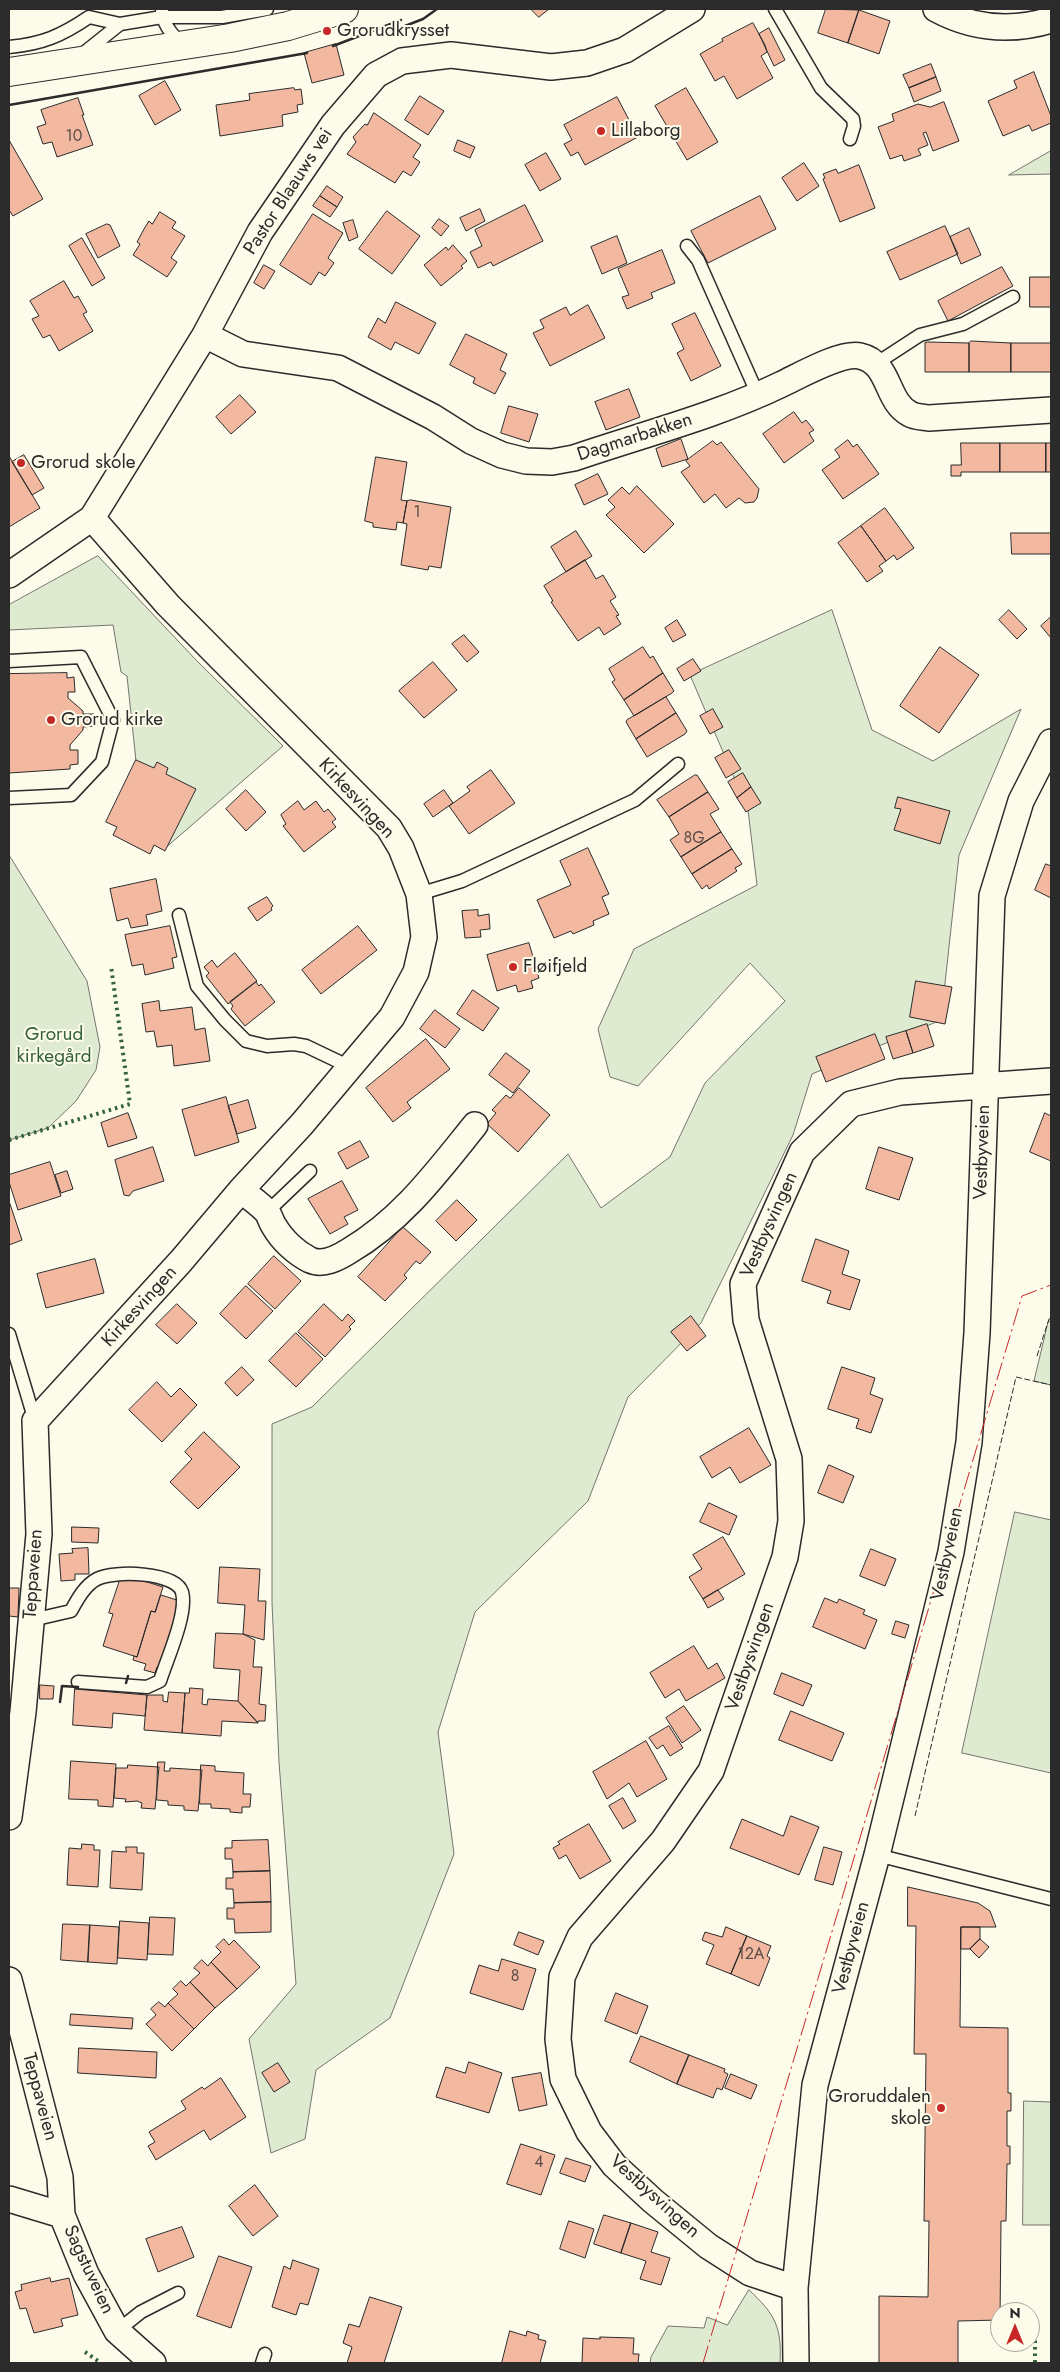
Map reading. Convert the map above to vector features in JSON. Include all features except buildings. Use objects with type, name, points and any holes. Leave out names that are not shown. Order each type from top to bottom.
[{"type":"highway","points":[[9,72],[288,26],[344,9]]},
{"type":"street","name":"Pastor Blaauws vei","points":[[9,575],[92,518],[204,334],[260,232],[333,125],[376,75],[402,61],[451,54],[551,67],[587,63],[625,50],[692,9]]},
{"type":"street","points":[[936,9],[969,23],[986,27],[1008,28],[1051,20]]},
{"type":"street","name":"Dagmarbakken","points":[[204,334],[243,354],[338,368],[433,417],[471,441],[502,455],[526,462],[552,462],[574,458],[758,396],[813,369],[852,355],[863,356],[877,363]]},
{"type":"street","points":[[877,363],[895,400],[901,408],[912,415],[929,418],[1051,410]]},
{"type":"street","name":"Kirkesvingen","points":[[35,1421],[181,1262],[241,1190],[302,1124],[392,1017],[416,972],[424,937],[419,894],[401,848],[389,828],[168,605],[92,518]]},
{"type":"street","name":"Vestbyveien","points":[[796,2363],[795,2288],[815,2085],[877,1855],[951,1552],[969,1442],[977,1332],[992,896],[1021,801],[1051,742]]},
{"type":"street","name":"Vestbysvingen","points":[[795,2288],[750,2273],[708,2246],[653,2201],[614,2165],[590,2132],[564,2079],[558,2039],[562,1977],[580,1937],[663,1841],[711,1772],[784,1557],[791,1521],[789,1460],[746,1320],[743,1284],[802,1152],[851,1104],[900,1092],[1051,1081]]},
{"type":"street","points":[[241,1190],[267,1212],[274,1227],[293,1249],[311,1261],[320,1263],[338,1258],[370,1239],[397,1217],[475,1125]]},
{"type":"street","name":"Teppaveien","points":[[9,1817],[23,1712],[39,1534],[35,1421]]},
{"type":"street","name":"Teppaveien","points":[[9,1980],[60,2176],[62,2215]]},
{"type":"street","name":"Sagstuveien","points":[[9,2199],[62,2215],[86,2274],[117,2331],[154,2363]]},
{"type":"lane","points":[[72,62],[120,24],[162,13],[222,17],[267,9]]},
{"type":"lane","points":[[775,9],[821,88],[853,119],[854,126],[850,139]]},
{"type":"lane","points":[[9,47],[32,45],[50,39],[66,32],[88,13],[120,24]]},
{"type":"lane","points":[[162,13],[174,37],[182,44]]},
{"type":"lane","points":[[687,246],[698,260],[758,396]]},
{"type":"lane","points":[[877,363],[920,335],[963,324],[1013,297]]},
{"type":"lane","points":[[9,661],[81,657],[113,720],[102,762],[71,795],[9,798]]},
{"type":"lane","points":[[419,894],[462,881],[635,800],[678,764]]},
{"type":"lane","points":[[179,915],[196,986],[246,1041],[267,1046],[294,1044],[306,1046],[350,1067]]},
{"type":"lane","points":[[267,1212],[310,1171]]},
{"type":"lane","name":"Teppaveien","points":[[9,1334],[35,1421]]},
{"type":"lane","points":[[32,1620],[71,1611],[78,1597],[97,1579],[126,1573],[171,1580],[182,1591],[183,1608],[160,1681],[147,1687],[78,1682]]},
{"type":"lane","points":[[877,1855],[1051,1899]]},
{"type":"lane","points":[[117,2331],[141,2312],[178,2293]]},
{"type":"green space","points":[[1051,151],[1051,174],[1009,175]]},
{"type":"green space","points":[[98,556],[196,660],[283,746],[163,850],[136,761],[127,676],[121,672],[113,625],[9,630],[9,605]]},
{"type":"green space","points":[[832,610],[872,730],[933,761],[1021,709],[959,855],[941,1020],[812,1074],[793,1135],[701,1323],[628,1397],[588,1501],[475,1612],[438,1732],[454,1854],[390,2018],[316,2070],[305,2139],[271,2153],[249,2039],[296,1984],[279,1762],[272,1603],[272,1424],[312,1407],[568,1154],[601,1208],[670,1157],[705,1083],[785,1001],[750,963],[638,1086],[610,1077],[598,1029],[634,949],[757,885],[748,810],[690,675]]},
{"type":"green space","name":"Grorud kirkegård","points":[[9,855],[87,981],[100,1047],[96,1070],[76,1101],[48,1128],[9,1140]]},
{"type":"green space","points":[[1051,1321],[1051,1385],[1034,1381],[1048,1322]]},
{"type":"green space","points":[[1015,1512],[1051,1520],[1051,1773],[962,1753]]},
{"type":"green space","points":[[1024,2101],[1051,2102],[1051,2225],[1023,2225]]},
{"type":"green space","points":[[749,2290],[765,2306],[775,2322],[780,2340],[780,2363],[650,2363],[651,2357],[668,2326],[704,2328],[707,2317],[727,2325]]},
{"type":"hedge","points":[[9,1140],[130,1104],[111,966]]},
{"type":"hedge","points":[[85,2352],[101,2363]]},
{"type":"hedge","points":[[1035,2352],[1035,2363]]},
{"type":"fence","points":[[1037,1356],[1049,1319],[1051,1318]]},
{"type":"fence","points":[[915,1816],[1016,1377],[1051,1385]]},
{"type":"wall","points":[[392,31],[423,19],[437,9]]},
{"type":"wall","points":[[333,46],[401,20]]},
{"type":"wall","points":[[9,105],[307,53]]},
{"type":"wall","points":[[126,1683],[128,1676]]},
{"type":"wall","points":[[60,1702],[62,1686],[78,1687]]},
{"type":"power","points":[[703,2363],[1022,1296],[1051,1285]]},
{"type":"place","name":"Grorudkrysset","points":[[327,31]]},
{"type":"place","name":"Lillaborg","points":[[601,131]]},
{"type":"place","name":"Grorud skole","points":[[21,463]]},
{"type":"place","name":"Grorud kirke","points":[[51,720]]},
{"type":"place","name":"Fløifjeld","points":[[513,967]]},
{"type":"place","name":"Groruddalen skole","points":[[941,2108]]}]
